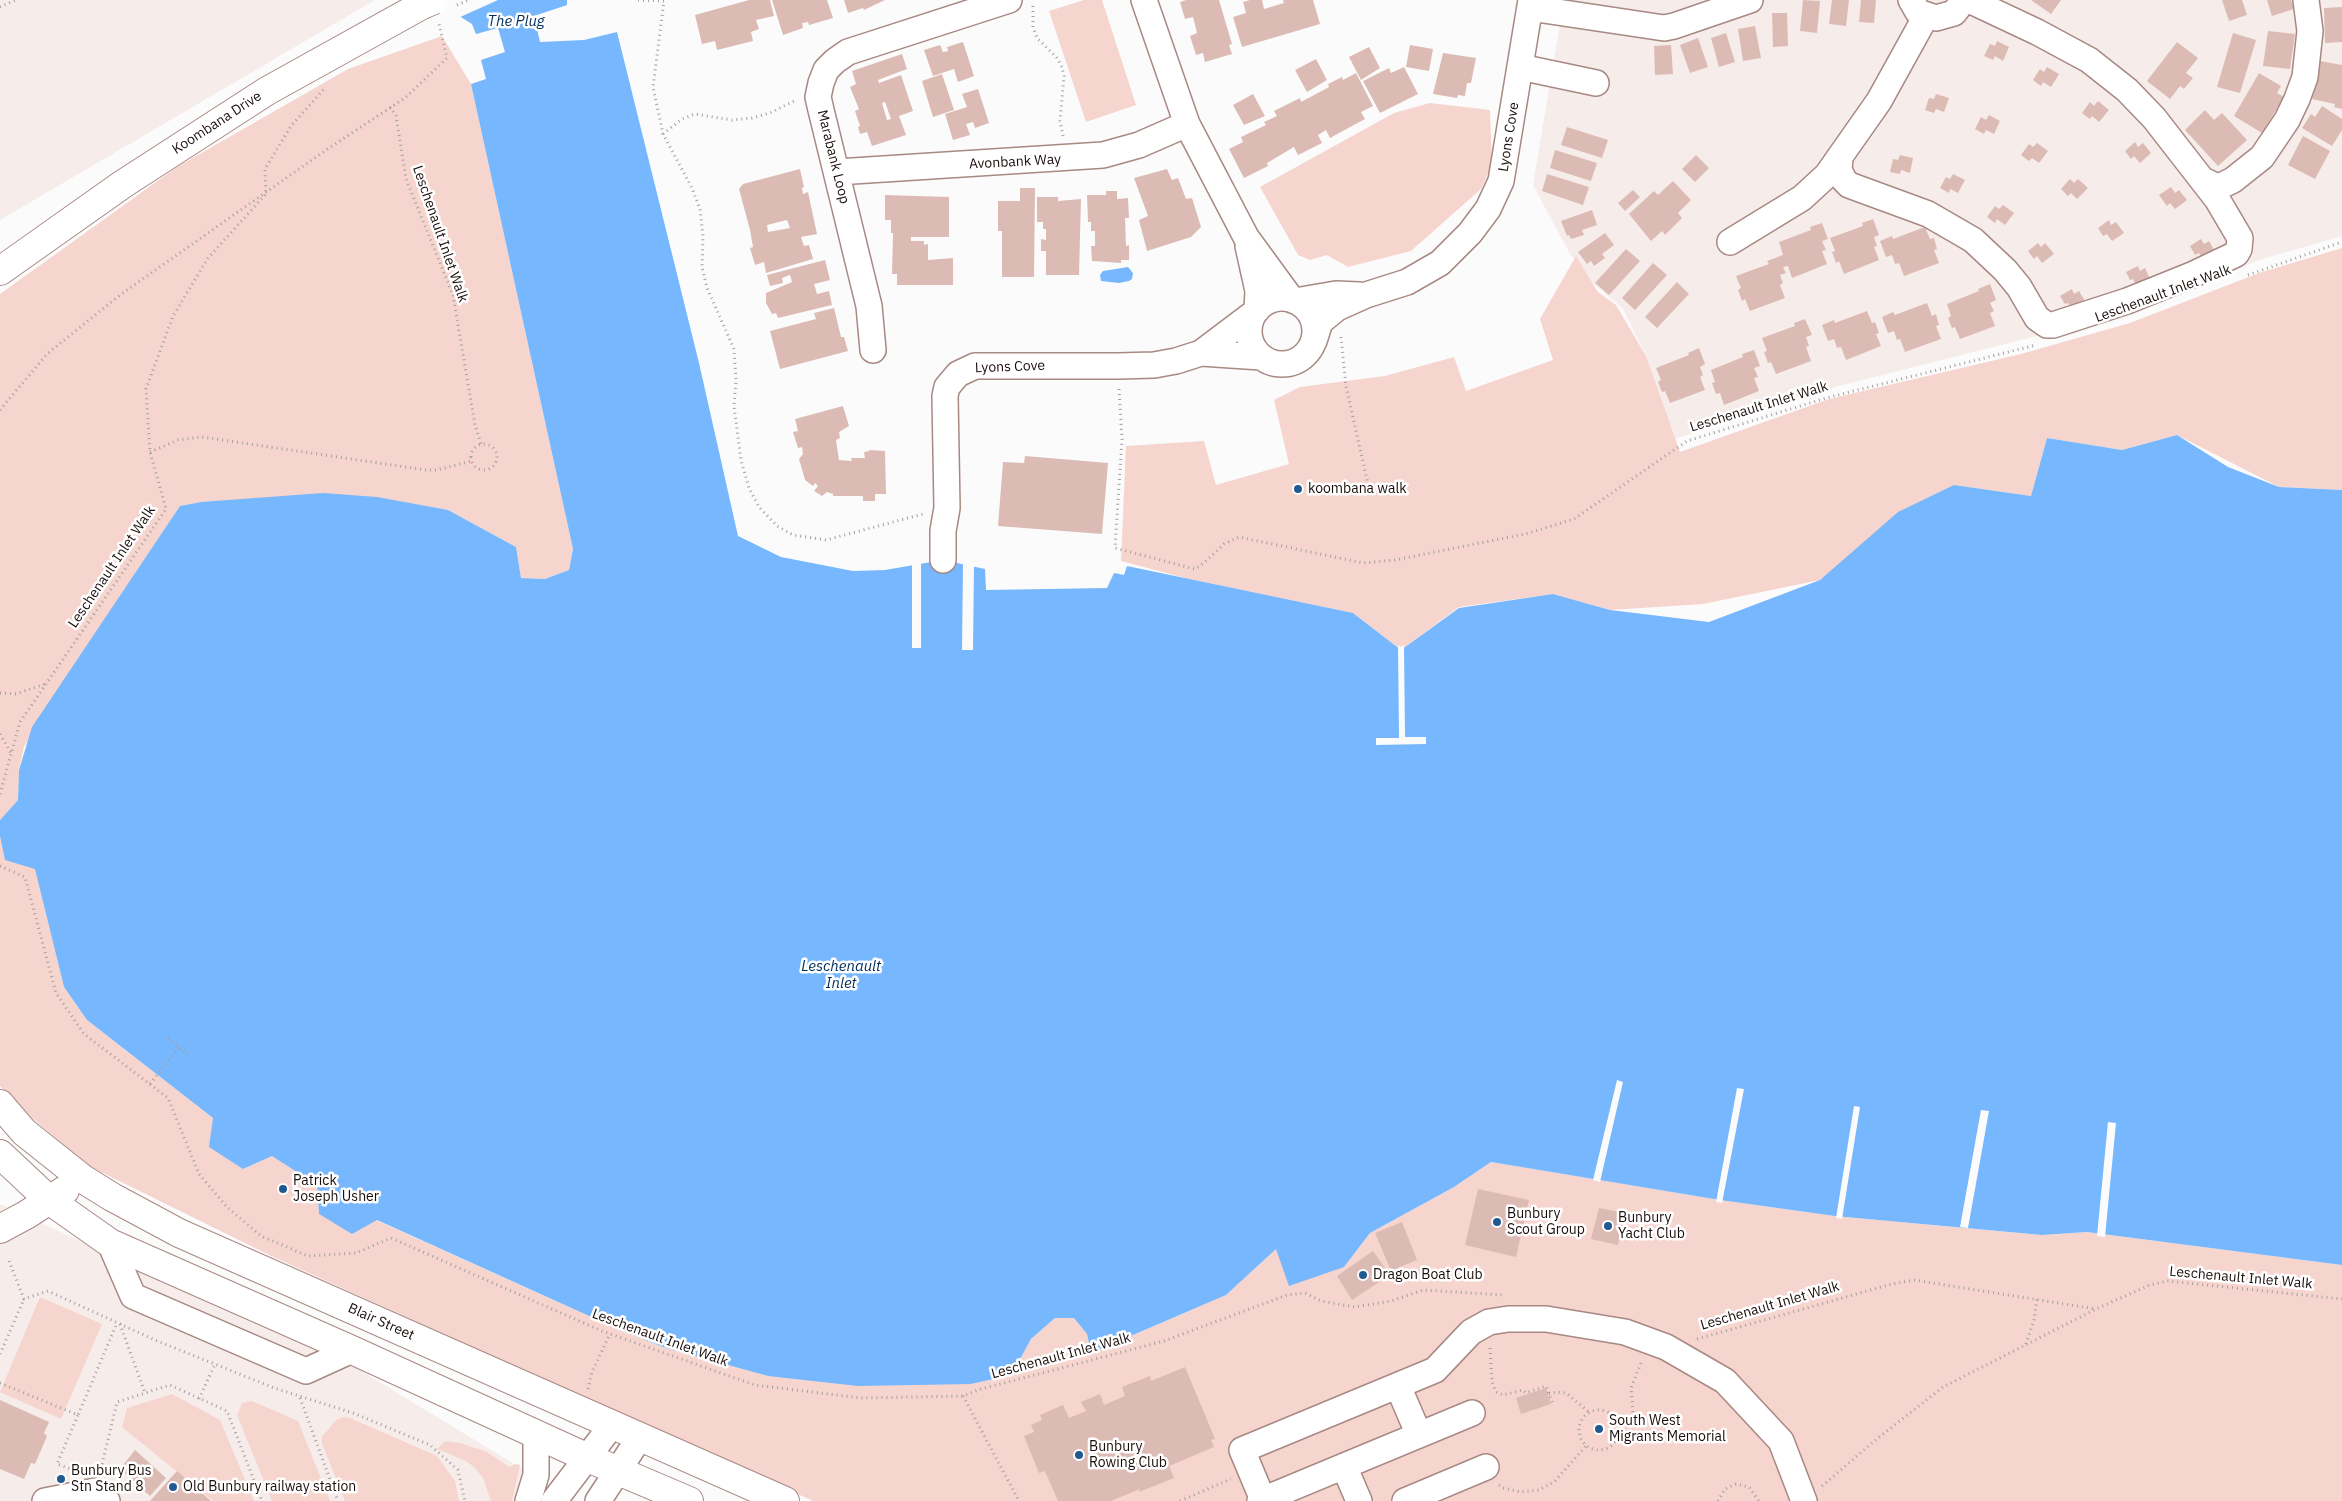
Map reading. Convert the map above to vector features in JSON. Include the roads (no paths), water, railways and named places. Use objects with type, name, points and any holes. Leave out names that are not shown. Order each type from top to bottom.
[{"type":"main road","name":"Koombana Drive","points":[[3,268],[123,184],[267,91],[431,7]]},
{"type":"main road","name":"Blair Street","points":[[0,1104],[24,1132],[82,1178],[112,1197],[179,1233],[786,1501]]},
{"type":"main road","points":[[0,1154],[49,1200],[110,1243],[352,1350],[536,1435],[689,1501]]},
{"type":"main road","points":[[0,1229],[82,1178]]},
{"type":"street","name":"Marabank Loop","points":[[873,350],[869,306],[818,97],[826,70],[835,60],[848,52],[1009,0]]},
{"type":"street","points":[[1144,0],[1187,124],[1246,237],[1294,301],[1310,313],[1315,331],[1314,341],[1301,358],[1292,363],[1270,362],[1254,350],[1248,332],[1256,312],[1258,291],[1246,237]]},
{"type":"street","points":[[1688,0],[1692,8],[1697,12],[1711,14]]},
{"type":"street","points":[[1530,4],[1654,28],[1674,26],[1750,0]]},
{"type":"street","points":[[1730,242],[1802,198],[1828,175],[1879,101],[1918,8],[1945,17],[1954,13],[1964,0]]},
{"type":"street","points":[[1840,158],[1838,170],[1849,184],[1928,214],[1973,240],[2005,270],[2019,287],[2037,318],[2046,325],[2053,325],[2127,301],[2194,274],[2236,254],[2239,249],[2240,238],[2205,181],[2154,118],[2128,90],[2089,60],[2037,32],[1969,0]]},
{"type":"street","points":[[2205,181],[2215,186],[2221,186],[2233,180],[2262,157],[2286,120],[2297,99],[2307,62],[2310,31],[2306,0]]},
{"type":"street","name":"Lyons Cove","points":[[1314,341],[1320,322],[1337,308],[1366,295],[1408,282],[1440,263],[1470,233],[1488,209],[1501,181],[1530,4]]},
{"type":"street","points":[[1520,67],[1596,83]]},
{"type":"street","name":"Avonbank Way","points":[[837,172],[1068,159],[1120,152],[1187,124]]},
{"type":"street","name":"Lyons Cove","points":[[1294,301],[1336,294],[1366,295]]},
{"type":"street","points":[[1256,312],[1268,301],[1277,298],[1294,301]]},
{"type":"street","name":"Lyons Cove","points":[[1201,353],[1256,312]]},
{"type":"street","name":"Lyons Cove","points":[[943,560],[943,531],[947,508],[944,396],[947,387],[958,374],[974,366],[1154,365],[1201,353],[1261,357]]},
{"type":"street","points":[[110,1243],[133,1296],[306,1371],[352,1350]]},
{"type":"street","points":[[1472,1414],[1261,1500],[1242,1450],[1435,1370],[1472,1332],[1489,1322],[1508,1319],[1546,1319],[1625,1332],[1666,1346],[1725,1381],[1781,1441],[1812,1494]]},
{"type":"street","points":[[1398,1386],[1419,1435]]},
{"type":"street","points":[[554,1501],[612,1424]]},
{"type":"street","points":[[528,1501],[536,1475],[536,1435]]},
{"type":"street","points":[[598,1501],[640,1437]]},
{"type":"street","points":[[1344,1466],[1359,1501]]},
{"type":"street","points":[[1405,1501],[1486,1467]]},
{"type":"street","points":[[45,1501],[98,1487]]},
{"type":"water","name":"Leschenault Inlet","points":[[452,0],[567,0],[567,5],[534,16],[540,42],[584,40],[617,32],[699,363],[738,536],[781,557],[853,571],[885,570],[943,560],[985,569],[986,590],[1107,588],[1114,573],[1124,575],[1127,566],[1353,613],[1401,650],[1459,608],[1553,594],[1610,610],[1709,622],[1820,580],[1898,512],[1954,485],[2031,496],[2047,438],[2122,450],[2177,435],[2228,467],[2279,487],[2342,490],[2342,1265],[2087,1232],[2042,1235],[1835,1216],[1720,1200],[1491,1162],[1454,1187],[1370,1233],[1344,1267],[1289,1286],[1276,1249],[1226,1295],[1091,1353],[1087,1334],[1074,1318],[1055,1318],[1031,1339],[1018,1363],[998,1378],[971,1384],[858,1386],[768,1376],[666,1348],[620,1330],[377,1220],[352,1234],[319,1214],[317,1185],[272,1156],[243,1169],[209,1147],[213,1118],[87,1020],[64,987],[35,869],[5,860],[0,836],[0,820],[18,800],[19,770],[32,727],[180,506],[201,502],[323,493],[377,497],[448,510],[516,547],[521,578],[545,579],[569,570],[573,549],[471,84],[486,79],[481,60],[505,52],[498,28],[476,34],[472,24],[456,14]]},
{"type":"water","points":[[1128,267],[1133,273],[1132,279],[1129,281],[1119,283],[1101,281],[1100,275],[1103,271]]},
{"type":"place","name":"koombana walk","points":[[1298,489]]},
{"type":"place","name":"Patrick Joseph Usher","points":[[283,1189]]},
{"type":"place","name":"Bunbury Scout Group","points":[[1497,1222]]},
{"type":"place","name":"Bunbury Yacht Club","points":[[1608,1226]]},
{"type":"place","name":"Dragon Boat Club","points":[[1363,1275]]},
{"type":"place","name":"South West Migrants Memorial","points":[[1599,1429]]},
{"type":"place","name":"Bunbury Rowing Club","points":[[1079,1455]]},
{"type":"place","name":"Bunbury Bus Stn Stand 8","points":[[61,1479]]},
{"type":"place","name":"Old Bunbury railway station","points":[[173,1487]]},
{"type":"water label","name":"The Plug","points":[[516,22]]}]
